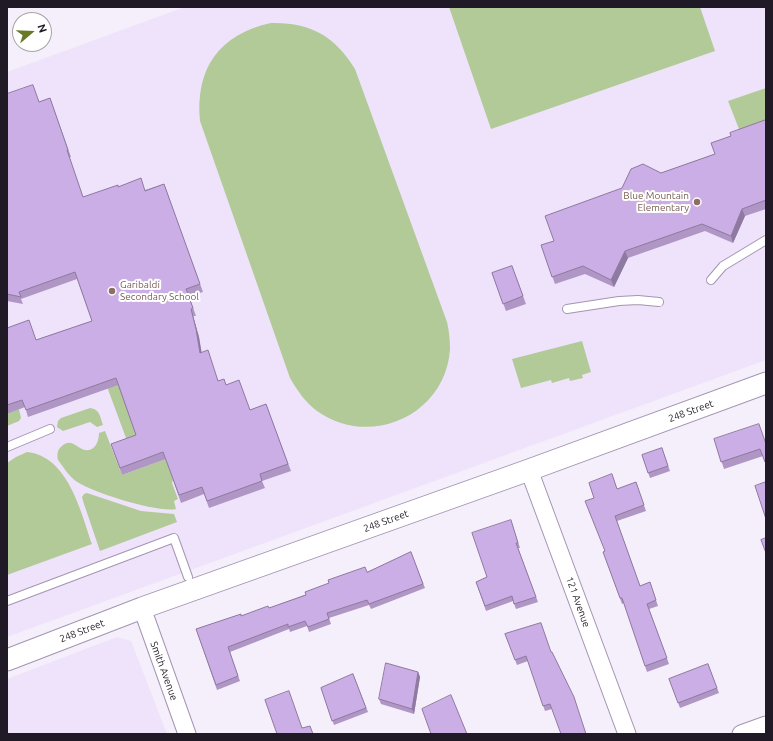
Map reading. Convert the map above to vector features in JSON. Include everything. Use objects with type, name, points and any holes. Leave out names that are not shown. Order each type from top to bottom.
[{"type":"street","name":"248 Street","points":[[9,657],[766,383]]},
{"type":"street","name":"121 Avenue","points":[[529,470],[627,734]]},
{"type":"street","name":"Smith Avenue","points":[[142,608],[187,734]]},
{"type":"street","points":[[741,734],[766,725]]},
{"type":"lane","points":[[711,280],[723,266],[766,240]]},
{"type":"lane","points":[[567,309],[638,300],[659,302]]},
{"type":"lane","points":[[7,447],[50,430]]},
{"type":"lane","points":[[7,601],[174,538],[188,577]]},
{"type":"shaded area","points":[[185,7],[766,7],[766,360],[7,637],[7,72]]},
{"type":"shaded area","points":[[117,637],[131,641],[167,734],[7,734],[7,679]]},
{"type":"green space","points":[[449,7],[700,7],[715,51],[491,129]]},
{"type":"green space","points":[[271,23],[298,25],[320,33],[339,48],[355,69],[447,322],[450,349],[445,372],[435,392],[420,408],[402,419],[381,425],[360,427],[338,422],[317,411],[295,387],[290,378],[200,121],[199,102],[202,85],[207,70],[214,57],[224,45],[237,36],[253,28]]},
{"type":"green space","points":[[766,88],[766,124],[741,134],[728,101]]},
{"type":"green space","points":[[582,341],[591,372],[582,375],[583,378],[570,381],[569,378],[552,383],[551,380],[521,388],[512,359]]},
{"type":"green space","points":[[117,381],[139,442],[129,446],[106,384]]},
{"type":"green space","points":[[90,408],[98,412],[103,425],[97,427],[90,422],[63,431],[57,427],[58,421],[61,418]]},
{"type":"green space","points":[[19,409],[21,418],[19,421],[7,426],[7,414]]},
{"type":"green space","points":[[105,431],[122,475],[166,459],[178,499],[174,501],[176,509],[156,508],[112,497],[87,487],[70,476],[58,460],[59,449],[66,443],[71,443],[82,449],[93,449],[97,443],[99,433]]},
{"type":"green space","points":[[27,452],[41,456],[53,464],[63,474],[77,502],[92,544],[7,575],[7,463]]},
{"type":"green space","points":[[87,493],[141,511],[174,514],[177,522],[100,551],[82,497]]},
{"type":"building","points":[[33,85],[39,102],[50,98],[83,197],[118,185],[118,187],[141,178],[145,191],[164,184],[200,284],[186,289],[193,308],[191,309],[200,353],[208,350],[218,381],[224,379],[226,385],[239,380],[250,410],[266,404],[288,464],[260,474],[262,481],[207,501],[202,487],[179,495],[163,452],[120,468],[111,444],[136,435],[116,378],[26,410],[22,400],[7,405],[7,328],[29,320],[36,340],[92,321],[75,272],[19,292],[21,297],[7,294],[7,94]]},
{"type":"building","points":[[766,120],[766,200],[742,209],[731,236],[702,224],[625,251],[611,280],[583,266],[552,277],[541,245],[554,241],[545,216],[622,188],[631,169],[643,164],[661,173],[715,154],[711,143],[731,136],[730,133]]},
{"type":"building","points":[[512,266],[523,296],[503,304],[492,273]]},
{"type":"building","points":[[759,424],[766,444],[766,462],[760,449],[721,462],[714,439]]},
{"type":"building","points":[[662,448],[668,466],[648,473],[642,455]]},
{"type":"building","points":[[612,474],[617,489],[636,482],[644,505],[615,516],[640,586],[650,582],[656,600],[647,604],[667,658],[645,666],[622,598],[620,598],[603,552],[605,551],[585,501],[594,498],[589,483]]},
{"type":"building","points":[[766,482],[766,519],[755,486]]},
{"type":"building","points":[[511,520],[518,543],[516,543],[536,597],[514,604],[512,596],[485,606],[476,582],[487,577],[472,533]]},
{"type":"building","points":[[766,538],[766,553],[761,540]]},
{"type":"building","points":[[411,552],[423,584],[369,604],[367,600],[327,613],[329,619],[308,627],[305,621],[288,627],[288,624],[228,647],[238,676],[216,685],[196,629],[241,614],[241,616],[268,606],[269,608],[306,595],[305,592],[329,583],[328,580],[365,567],[367,572]]},
{"type":"building","points":[[541,623],[551,652],[574,697],[586,734],[561,734],[550,704],[543,706],[526,656],[515,660],[505,634]]},
{"type":"building","points":[[386,663],[418,672],[412,709],[379,699]]},
{"type":"building","points":[[708,664],[717,688],[678,703],[669,679]]},
{"type":"building","points":[[353,674],[366,708],[332,721],[321,688]]},
{"type":"building","points":[[289,691],[302,728],[310,726],[313,734],[277,734],[265,700]]},
{"type":"building","points":[[451,695],[467,734],[431,734],[422,709]]},
{"type":"place","name":"Blue Mountain Elementary","points":[[697,202]]},
{"type":"place","name":"Garibaldi Secondary School","points":[[112,291]]}]
